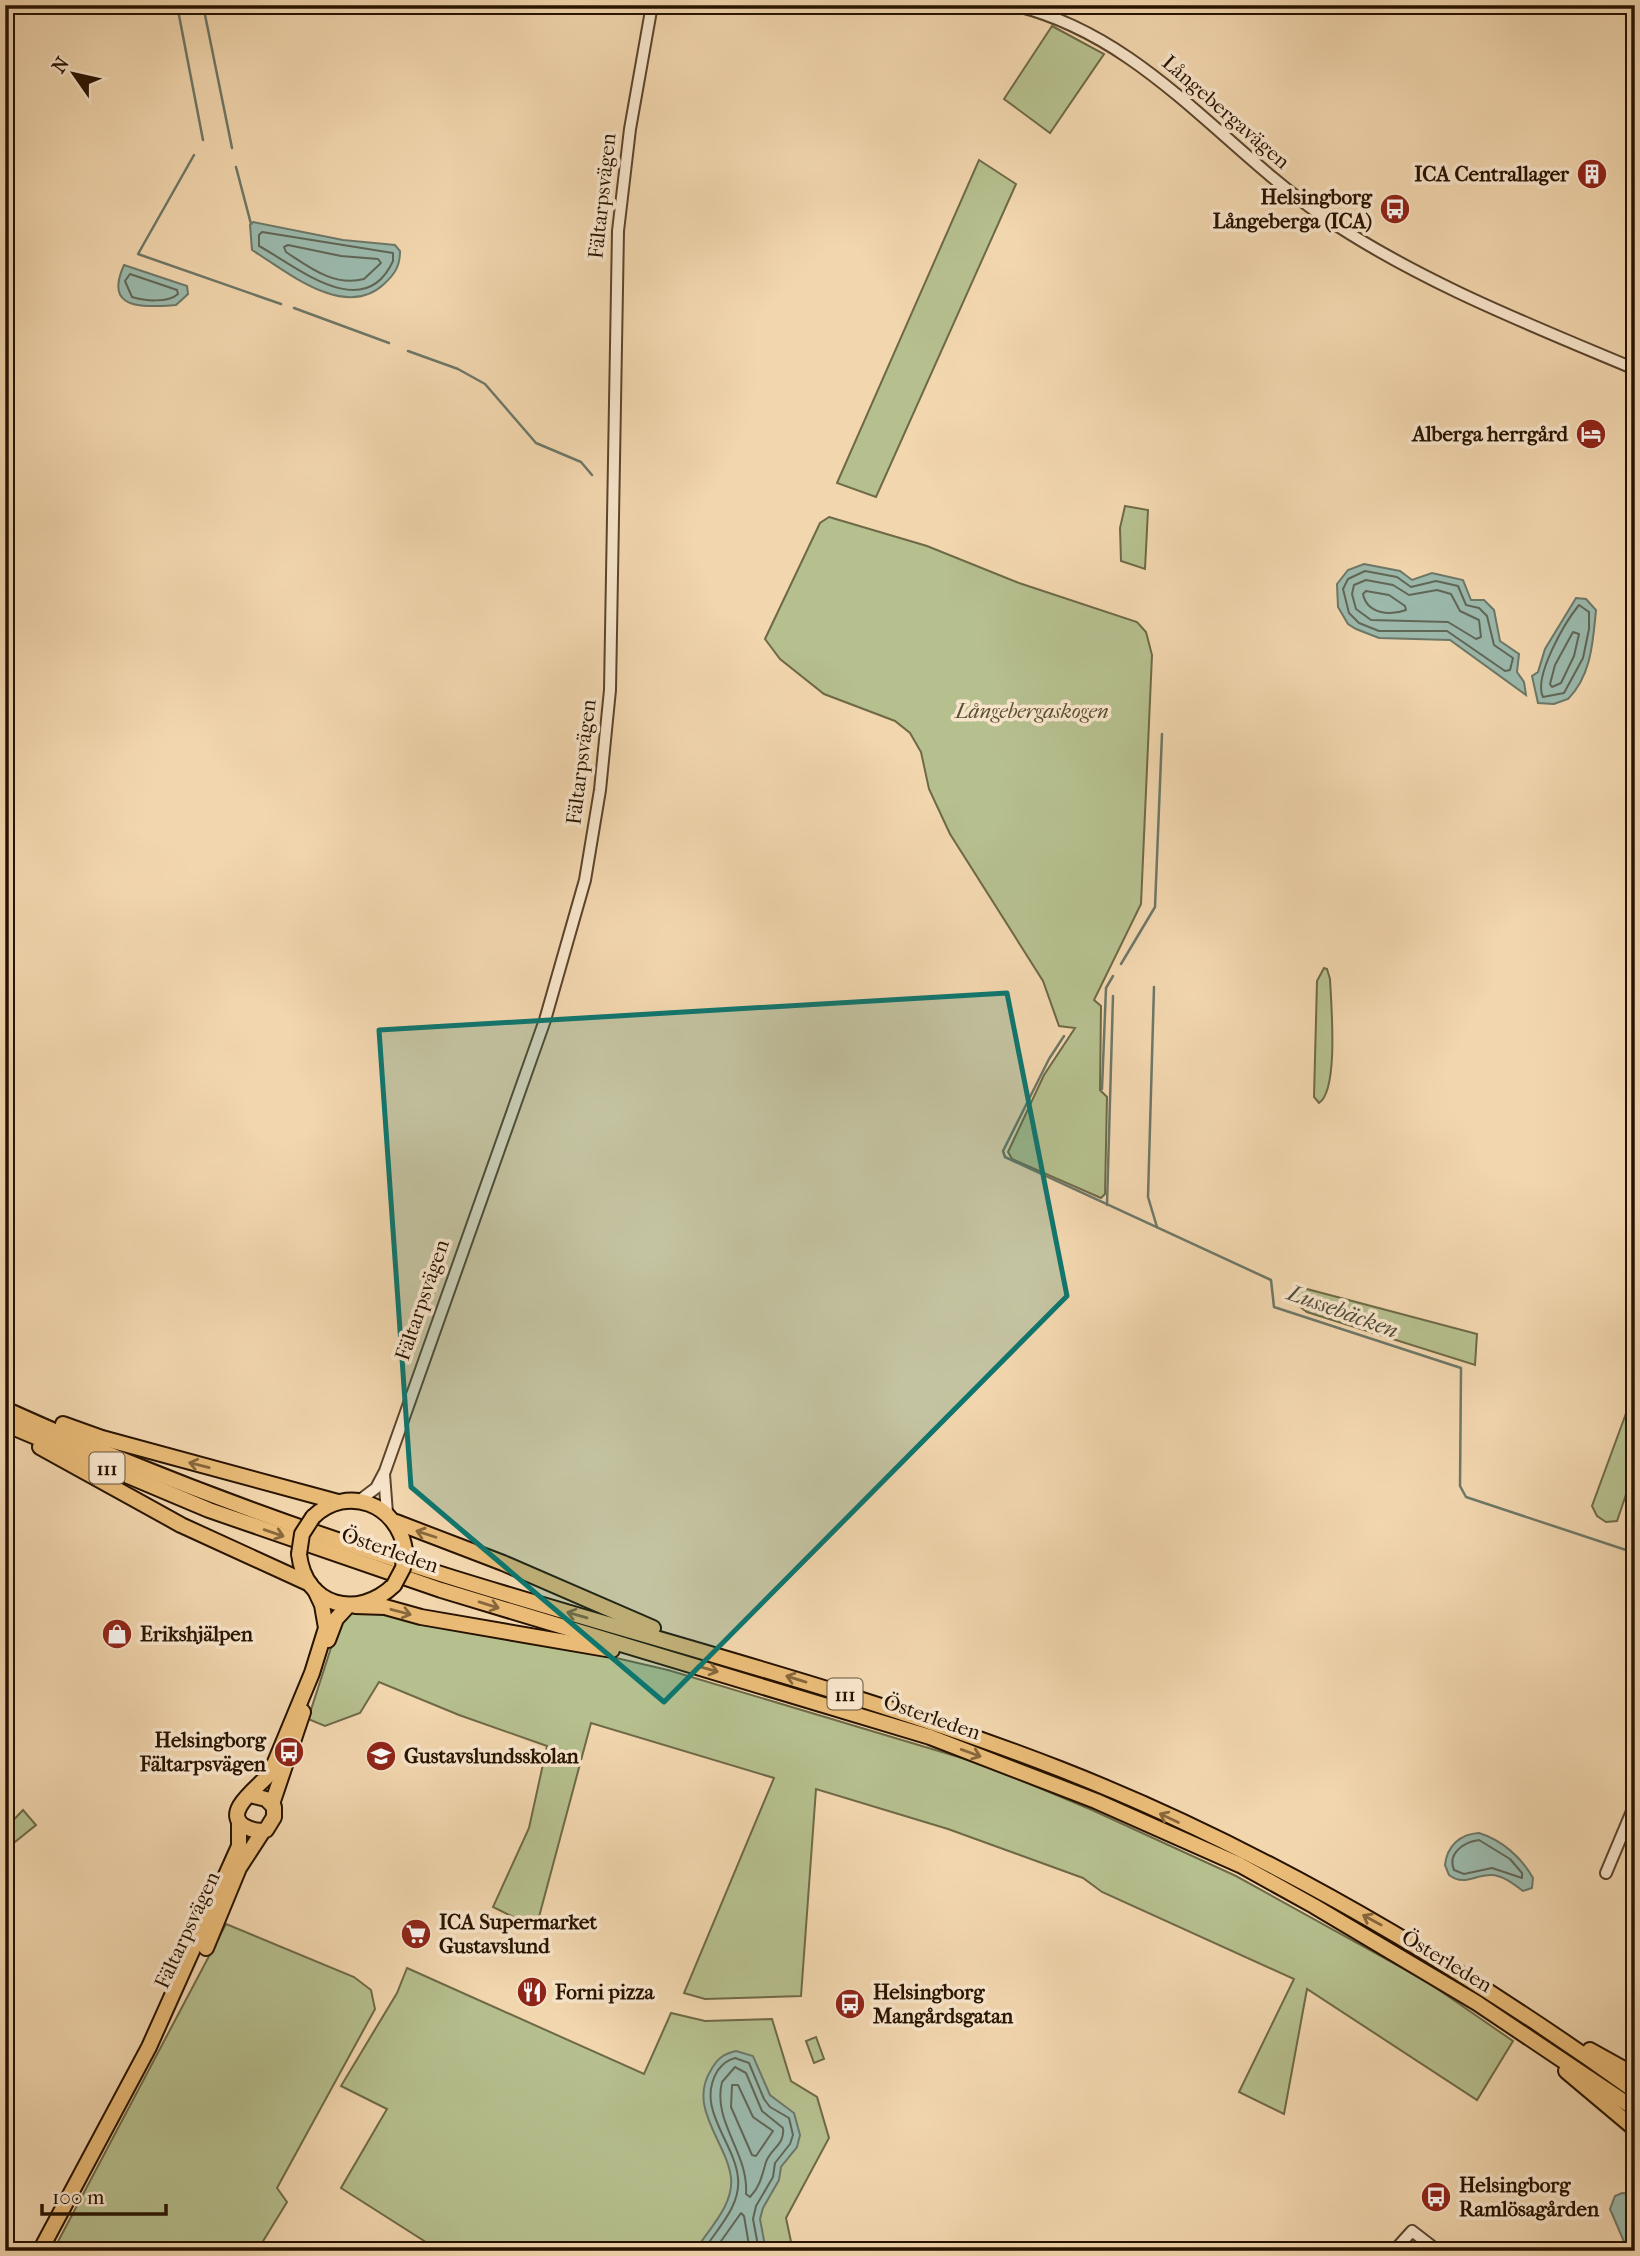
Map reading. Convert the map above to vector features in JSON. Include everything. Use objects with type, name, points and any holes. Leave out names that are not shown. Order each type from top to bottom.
[{"type":"main road","points":[[5,1403],[102,1438],[338,1502],[360,1500],[391,1518],[711,1653]]},
{"type":"main road","name":"Österleden","points":[[5,1409],[178,1482],[298,1526],[444,1575],[907,1714],[1105,1788],[1257,1859],[1377,1922],[1527,2015],[1635,2091]]},
{"type":"main road","points":[[5,1426],[181,1525],[312,1587],[336,1603],[385,1607],[421,1617],[680,1662]]},
{"type":"main road","name":"Österleden","points":[[5,1426],[209,1510],[441,1590],[930,1737],[1179,1836],[1314,1906],[1476,2003],[1635,2109]]},
{"type":"main road","points":[[338,1502],[313,1517],[302,1534],[299,1554],[303,1572],[325,1617],[321,1643],[271,1772],[238,1807],[239,1822],[252,1830],[263,1831],[274,1817],[272,1804],[332,1629],[341,1612],[352,1606],[370,1603],[394,1585],[403,1568],[405,1550],[391,1518]]},
{"type":"main road","points":[[250,1795],[263,1798],[272,1804]]},
{"type":"main road","name":"Fältarpsvägen","points":[[149,2047],[239,1846],[239,1822]]},
{"type":"main road","name":"Fältarpsvägen","points":[[40,2251],[149,2047],[198,1964],[239,1868],[263,1831]]},
{"type":"main road","points":[[1527,2015],[1635,2075]]},
{"type":"main road","points":[[1525,2036],[1635,2129]]},
{"type":"street","name":"Fältarpsvägen","points":[[360,1500],[376,1488],[385,1471],[558,982],[578,910],[593,834],[611,690],[618,231],[624,169],[650,5]]},
{"type":"street","name":"Långebergavägen","points":[[1013,5],[1066,21],[1127,55],[1153,74],[1269,175],[1319,213],[1380,252],[1502,313],[1635,369]]},
{"type":"street","name":"Fältarpsvägen","points":[[385,1471],[391,1518]]},
{"type":"street","points":[[1606,1873],[1635,1804]]},
{"type":"street","points":[[1394,2251],[1412,2231],[1438,2251]]},
{"type":"highlighted area","points":[[1007,993],[1067,1296],[664,1702],[411,1487],[379,1030]]},
{"type":"green space","points":[[1052,26],[1104,54],[1050,133],[1004,99]]},
{"type":"green space","points":[[979,160],[1016,184],[876,497],[837,483]]},
{"type":"green space","points":[[1125,506],[1148,510],[1145,569],[1121,561],[1120,528]]},
{"type":"green space","name":"Långebergaskogen","points":[[829,517],[927,546],[1019,583],[1137,622],[1146,632],[1152,655],[1141,904],[1094,1000],[1101,1006],[1100,1090],[1107,1097],[1105,1194],[1101,1198],[1012,1159],[1008,1152],[1044,1075],[1075,1028],[1059,1026],[1043,981],[950,834],[929,789],[921,752],[910,733],[895,721],[824,694],[780,659],[765,639],[820,523]]},
{"type":"green space","points":[[1324,968],[1327,969],[1330,979],[1332,1064],[1325,1095],[1319,1103],[1314,1097],[1317,981]]},
{"type":"green space","points":[[1307,1289],[1477,1334],[1475,1365],[1307,1312],[1289,1298],[1295,1292]]},
{"type":"green space","points":[[1635,1400],[1635,1468],[1617,1521],[1606,1522],[1597,1516],[1592,1506],[1628,1408]]},
{"type":"green space","points":[[373,1609],[668,1670],[982,1764],[1092,1810],[1236,1876],[1426,1981],[1513,2041],[1477,2100],[1307,1989],[1284,2114],[1239,2092],[1294,1979],[1102,1892],[1083,1878],[948,1829],[816,1789],[801,1996],[705,1999],[684,1993],[774,1778],[591,1723],[536,1928],[493,1907],[529,1828],[547,1746],[459,1715],[379,1682],[360,1713],[325,1726],[308,1719],[340,1620],[347,1614]]},
{"type":"green space","points":[[23,1810],[36,1825],[5,1850],[5,1829]]},
{"type":"green space","points":[[226,1924],[354,1977],[371,1990],[375,2009],[277,2188],[287,2202],[257,2251],[53,2251]]},
{"type":"green space","points":[[407,1968],[644,2074],[671,2013],[705,2021],[772,2019],[791,2081],[817,2097],[829,2138],[786,2218],[793,2251],[440,2251],[341,2188],[387,2109],[341,2086],[397,1993]]},
{"type":"green space","points":[[816,2037],[824,2059],[814,2063],[806,2041]]},
{"type":"water","points":[[253,222],[343,240],[395,245],[400,251],[398,265],[384,284],[369,294],[352,297],[334,295],[298,280],[252,250],[250,225]]},
{"type":"water","points":[[124,265],[187,286],[188,294],[176,305],[130,303],[119,291]]},
{"type":"water","points":[[1364,564],[1400,571],[1412,580],[1432,573],[1463,580],[1471,600],[1484,600],[1494,610],[1500,641],[1519,654],[1517,672],[1524,682],[1526,695],[1450,640],[1379,638],[1348,624],[1338,607],[1337,584],[1348,570]]},
{"type":"water","points":[[1576,598],[1586,599],[1596,610],[1587,668],[1568,699],[1554,704],[1538,703],[1532,676],[1538,672],[1545,649]]},
{"type":"water","points":[[1479,1833],[1496,1840],[1517,1857],[1533,1878],[1532,1888],[1523,1891],[1496,1876],[1460,1880],[1449,1875],[1445,1865],[1448,1852],[1460,1839]]},
{"type":"water","points":[[736,2051],[753,2056],[770,2095],[794,2113],[800,2135],[797,2147],[781,2167],[779,2180],[763,2208],[760,2219],[766,2251],[695,2251],[719,2217],[731,2188],[728,2165],[706,2111],[703,2098],[705,2084],[718,2060]]},
{"type":"water","points":[[1622,2193],[1635,2194],[1635,2249],[1625,2244],[1610,2209],[1615,2196]]},
{"type":"waterway","points":[[177,5],[203,140]]},
{"type":"waterway","points":[[203,5],[232,148]]},
{"type":"waterway","points":[[194,155],[138,254],[281,304]]},
{"type":"waterway","points":[[236,167],[251,224]]},
{"type":"waterway","points":[[294,308],[389,343]]},
{"type":"waterway","points":[[408,351],[458,369],[485,384],[536,443],[581,462],[592,475]]},
{"type":"waterway","points":[[1121,964],[1155,907],[1162,734]]},
{"type":"waterway","points":[[1102,1089],[1106,988],[1113,976]]},
{"type":"waterway","points":[[1154,987],[1148,1197],[1157,1227]]},
{"type":"waterway","points":[[1107,1205],[1113,996]]},
{"type":"waterway","name":"Lussebäcken","points":[[1064,1036],[1049,1059],[1003,1151],[1005,1157],[1271,1280],[1274,1307],[1461,1368],[1460,1486],[1466,1497],[1635,1553]]},
{"type":"place","name":"ICA Centrallager","points":[[1592,174]]},
{"type":"place","name":"Helsingborg Långeberga (ICA)","points":[[1395,209]]},
{"type":"place","name":"Alberga herrgård","points":[[1591,434]]},
{"type":"place","name":"Erikshjälpen","points":[[117,1634]]},
{"type":"place","name":"Helsingborg Fältarpsvägen","points":[[289,1752]]},
{"type":"place","name":"Gustavslundsskolan","points":[[381,1756]]},
{"type":"place","name":"ICA Supermarket Gustavslund","points":[[416,1934]]},
{"type":"place","name":"Forni pizza","points":[[532,1992]]},
{"type":"place","name":"Helsingborg Mangårdsgatan","points":[[850,2004]]},
{"type":"place","name":"Helsingborg Ramlösagården","points":[[1436,2197]]}]
